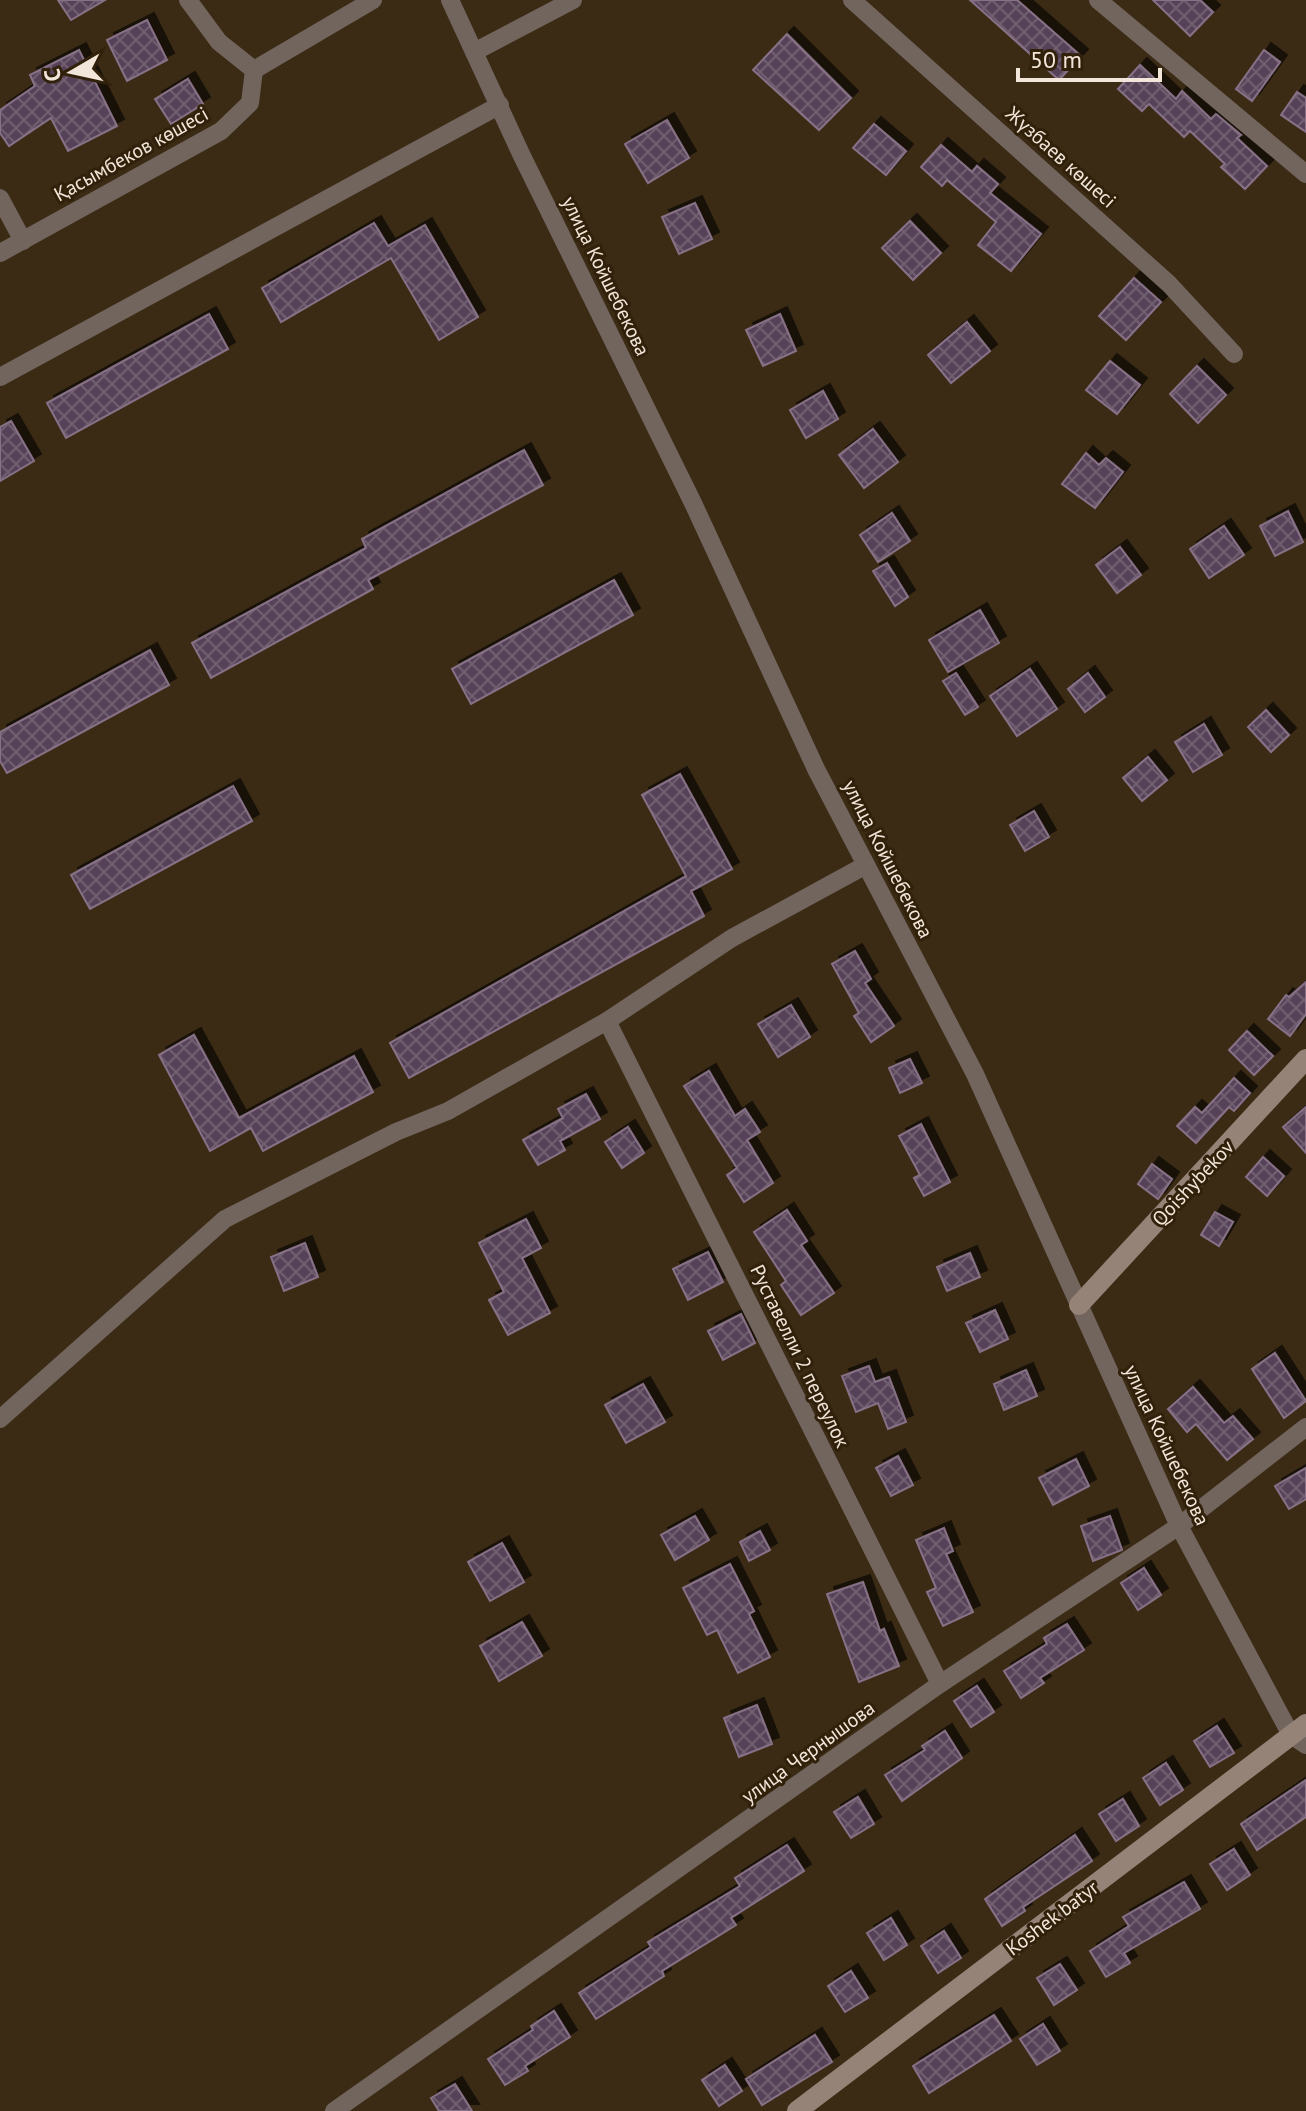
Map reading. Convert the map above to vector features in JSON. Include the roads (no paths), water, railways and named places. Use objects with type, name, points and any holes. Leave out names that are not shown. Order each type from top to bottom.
[{"type":"street","points":[[188,0],[219,42],[254,70],[373,0]]},
{"type":"street","name":"улица Койшебекова","points":[[450,0],[693,503],[816,769],[975,1074],[1179,1526],[1301,1735]]},
{"type":"street","points":[[474,52],[573,0]]},
{"type":"street","name":"Жүзбаев көшесі","points":[[852,0],[1169,284],[1234,354]]},
{"type":"street","points":[[1098,0],[1306,174]]},
{"type":"street","name":"Қасымбеков көшесі","points":[[0,253],[221,131],[250,103],[254,70]]},
{"type":"street","points":[[0,377],[500,105]]},
{"type":"street","points":[[0,198],[23,241]]},
{"type":"street","points":[[0,1419],[225,1219],[396,1132],[448,1111],[607,1021],[732,938],[866,865]]},
{"type":"street","name":"Руставелли 2 переулок","points":[[607,1021],[940,1684]]},
{"type":"street","name":"Qoishybekov","points":[[1079,1305],[1306,1059]]},
{"type":"street","name":"улица Чернышова","points":[[334,2111],[940,1684],[1179,1526],[1306,1427]]},
{"type":"street","name":"Koshek batyr","points":[[797,2111],[1301,1735]]}]
